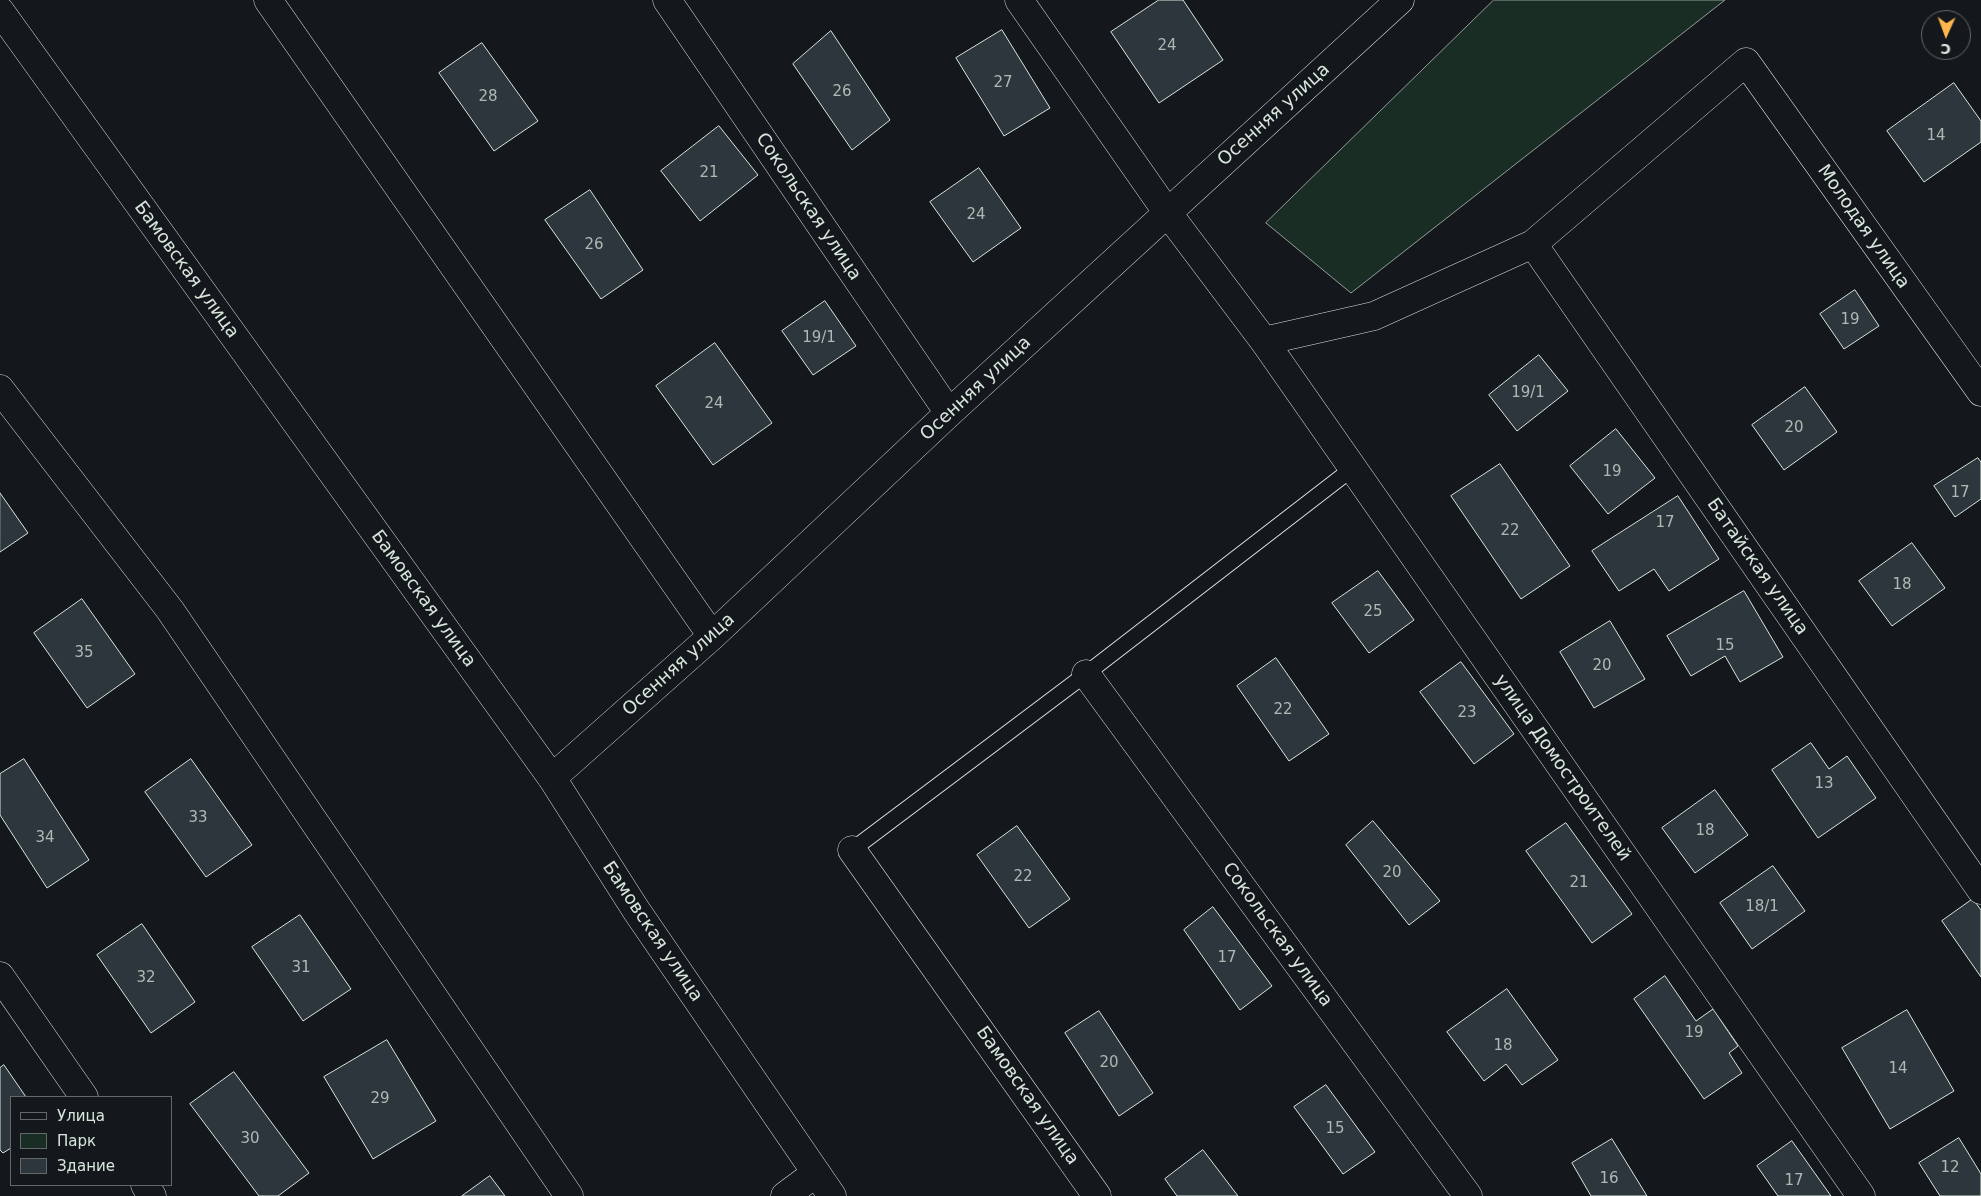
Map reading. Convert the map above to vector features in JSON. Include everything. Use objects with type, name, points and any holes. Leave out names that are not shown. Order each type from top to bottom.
[{"type":"street","points":[[268,0],[712,636]]},
{"type":"street","name":"Сокольская улица","points":[[667,0],[949,413]]},
{"type":"street","points":[[1019,0],[1167,212]]},
{"type":"street","name":"Осенняя улица","points":[[552,778],[712,636],[1386,5]]},
{"type":"street","name":"Бамовская улица","points":[[0,11],[552,778],[636,910],[832,1196]]},
{"type":"street","name":"Молодая улица","points":[[1533,244],[1746,62],[1981,392]]},
{"type":"street","name":"улица Домостроителей","points":[[1167,212],[1264,341],[1860,1196]]},
{"type":"street","points":[[1264,341],[1374,316],[1533,244]]},
{"type":"street","name":"Батайская улица","points":[[1533,244],[1981,890]]},
{"type":"street","points":[[0,389],[170,610],[570,1196]]},
{"type":"street","name":"Сокольская улица","points":[[1086,674],[1468,1196]]},
{"type":"street","name":"Бамовская улица","points":[[852,850],[1097,1196]]},
{"type":"street","points":[[0,976],[83,1096]]},
{"type":"street","points":[[785,1196],[816,1173]]},
{"type":"lane","points":[[852,850],[1086,674],[1353,468]]},
{"type":"green space","points":[[1494,0],[1725,0],[1351,293],[1266,223]]},
{"type":"building","points":[[1159,0],[1183,0],[1223,60],[1159,103],[1111,32]]},
{"type":"building","points":[[1002,30],[1050,108],[1004,136],[956,58]]},
{"type":"building","points":[[831,31],[890,120],[852,150],[793,64]]},
{"type":"building","points":[[482,43],[538,121],[494,151],[439,73]]},
{"type":"building","points":[[1954,83],[1981,121],[1981,142],[1924,182],[1887,131]]},
{"type":"building","points":[[719,126],[758,175],[700,221],[661,171]]},
{"type":"building","points":[[979,168],[1021,228],[973,262],[930,202]]},
{"type":"building","points":[[590,190],[643,270],[601,299],[545,220]]},
{"type":"building","points":[[1855,290],[1879,326],[1844,349],[1820,314]]},
{"type":"building","points":[[825,301],[856,346],[813,375],[782,331]]},
{"type":"building","points":[[715,343],[772,423],[713,465],[656,386]]},
{"type":"building","points":[[1539,355],[1568,391],[1517,431],[1489,395]]},
{"type":"building","points":[[1805,387],[1837,432],[1784,470],[1752,425]]},
{"type":"building","points":[[1616,429],[1655,478],[1608,514],[1570,466]]},
{"type":"building","points":[[1978,458],[1981,462],[1981,499],[1955,517],[1934,486]]},
{"type":"building","points":[[1500,464],[1570,566],[1521,599],[1451,496]]},
{"type":"building","points":[[0,493],[28,533],[0,552]]},
{"type":"building","points":[[1678,496],[1719,559],[1669,591],[1654,569],[1619,591],[1592,551]]},
{"type":"building","points":[[1912,543],[1945,588],[1892,626],[1859,581]]},
{"type":"building","points":[[1378,571],[1414,620],[1369,653],[1332,603]]},
{"type":"building","points":[[1744,591],[1783,657],[1740,682],[1725,656],[1691,676],[1667,636]]},
{"type":"building","points":[[82,599],[135,674],[87,708],[34,633]]},
{"type":"building","points":[[1610,621],[1645,679],[1594,708],[1560,652]]},
{"type":"building","points":[[1276,658],[1329,734],[1289,761],[1237,686]]},
{"type":"building","points":[[1461,662],[1514,734],[1474,764],[1420,692]]},
{"type":"building","points":[[1811,743],[1829,769],[1847,756],[1876,798],[1818,838],[1772,770]]},
{"type":"building","points":[[24,759],[89,860],[47,888],[0,815],[0,774]]},
{"type":"building","points":[[191,759],[252,845],[206,877],[145,792]]},
{"type":"building","points":[[1715,790],[1748,835],[1695,873],[1662,828]]},
{"type":"building","points":[[1373,821],[1440,901],[1409,925],[1346,845]]},
{"type":"building","points":[[1566,823],[1632,914],[1592,943],[1526,851]]},
{"type":"building","points":[[1017,826],[1070,899],[1029,928],[977,855]]},
{"type":"building","points":[[1773,866],[1805,911],[1752,949],[1720,903]]},
{"type":"building","points":[[1973,899],[1981,910],[1981,977],[1942,921]]},
{"type":"building","points":[[1213,907],[1272,986],[1240,1010],[1184,930]]},
{"type":"building","points":[[300,915],[351,989],[303,1021],[252,947]]},
{"type":"building","points":[[142,924],[195,1002],[151,1033],[97,955]]},
{"type":"building","points":[[1665,976],[1696,1021],[1713,1009],[1738,1046],[1729,1053],[1742,1073],[1704,1099],[1634,999]]},
{"type":"building","points":[[1507,989],[1558,1060],[1522,1085],[1506,1064],[1484,1081],[1447,1032]]},
{"type":"building","points":[[1907,1010],[1954,1091],[1890,1129],[1842,1048]]},
{"type":"building","points":[[1099,1011],[1153,1093],[1119,1116],[1065,1033]]},
{"type":"building","points":[[387,1040],[436,1121],[373,1159],[324,1077]]},
{"type":"building","points":[[4,1065],[25,1096],[10,1096],[10,1149],[3,1153],[0,1150],[0,1068]]},
{"type":"building","points":[[234,1072],[309,1173],[278,1196],[259,1196],[190,1104]]},
{"type":"building","points":[[1326,1085],[1375,1152],[1343,1174],[1294,1107]]},
{"type":"building","points":[[1959,1138],[1981,1174],[1981,1196],[1940,1196],[1919,1163]]},
{"type":"building","points":[[1612,1139],[1647,1196],[1591,1196],[1572,1163]]},
{"type":"building","points":[[1792,1141],[1831,1196],[1778,1196],[1757,1166]]},
{"type":"building","points":[[1203,1150],[1238,1196],[1177,1196],[1165,1179]]},
{"type":"building","points":[[490,1176],[505,1196],[462,1196]]}]
